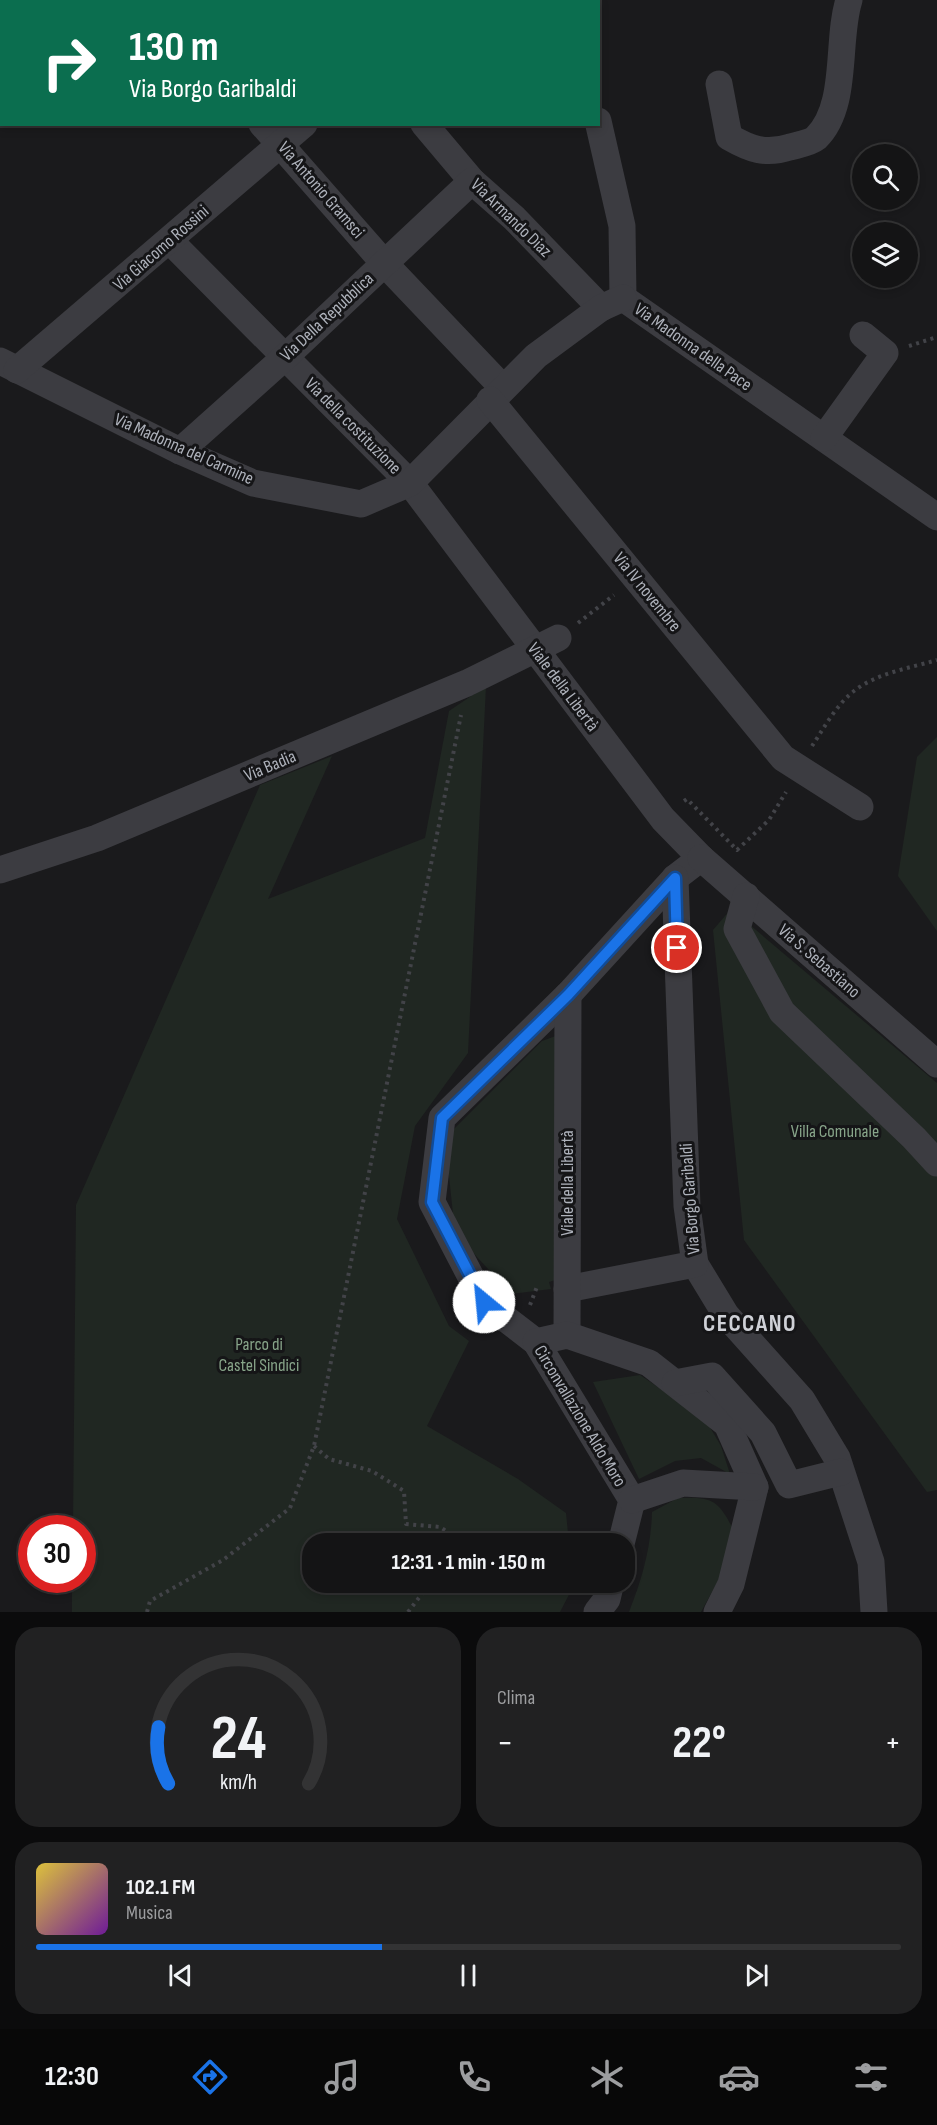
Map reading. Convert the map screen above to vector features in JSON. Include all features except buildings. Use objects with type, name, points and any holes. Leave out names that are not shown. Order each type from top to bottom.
[{"type":"street","points":[[719,84],[729,137],[751,150],[782,150],[815,140],[828,120],[836,89],[849,0]]},
{"type":"street","name":"Via Antonio Gramsci","points":[[264,126],[496,394]]},
{"type":"street","name":"Via Giacomo Rossini","points":[[9,366],[170,241],[302,126]]},
{"type":"street","name":"Via Armando Diaz","points":[[426,126],[472,181],[612,303]]},
{"type":"street","points":[[410,483],[536,356],[612,303],[622,226],[599,126]]},
{"type":"street","name":"Via Della Repubblica","points":[[180,451],[284,358],[472,181]]},
{"type":"street","name":"Via della costituzione","points":[[170,241],[410,483]]},
{"type":"street","name":"Via Madonna della Pace","points":[[612,303],[824,438],[937,517]]},
{"type":"street","points":[[824,438],[885,353],[863,335]]},
{"type":"street","name":"Via Madonna del Carmine","points":[[9,366],[180,451],[253,483],[361,504],[410,483]]},
{"type":"street","name":"Via IV novembre","points":[[496,394],[629,583],[783,758],[860,807]]},
{"type":"street","name":"Viale della Libertà","points":[[410,483],[546,644],[663,819],[701,858]]},
{"type":"street","name":"Via Badia","points":[[0,870],[96,838],[467,683],[546,644]]},
{"type":"street","points":[[675,878],[701,858]]},
{"type":"street","name":"Via S. Sebastiano","points":[[701,858],[937,1064]]},
{"type":"street","name":"Circonvallazione Aldo Moro","points":[[624,1533],[632,1500],[536,1342],[484,1302],[432,1202],[442,1118],[568,995],[675,878]]},
{"type":"street","name":"Via Borgo Garibaldi","points":[[675,878],[687,1206],[695,1264],[726,1315],[802,1401],[837,1458],[870,1562],[874,1612]]},
{"type":"street","points":[[746,896],[737,929],[782,1012],[914,1138],[937,1163]]},
{"type":"street","name":"Viale della Libertà","points":[[567,1335],[568,995]]},
{"type":"street","points":[[567,1289],[695,1264]]},
{"type":"street","points":[[536,1342],[567,1335],[649,1363],[727,1424],[755,1487],[731,1584],[717,1612]]},
{"type":"street","points":[[675,1383],[712,1376],[763,1432],[789,1485],[841,1472]]},
{"type":"street","points":[[632,1500],[683,1483],[755,1487]]},
{"type":"street","points":[[597,1612],[607,1599],[608,1593]]},
{"type":"path","points":[[546,644],[629,583]]},
{"type":"path","points":[[687,799],[737,850],[769,820],[805,771],[838,709],[854,691],[878,678],[937,660]]},
{"type":"path","points":[[147,1612],[150,1601],[223,1560],[290,1508],[314,1446],[467,683]]},
{"type":"path","points":[[314,1446],[329,1459],[372,1470],[404,1491],[406,1524],[440,1527],[449,1533]]},
{"type":"path","points":[[408,1612],[423,1593]]},
{"type":"green space","name":"Parco di Castel Sindici","points":[[486,686],[468,1053],[415,1126],[397,1219],[449,1326],[469,1341],[427,1426],[518,1479],[566,1513],[568,1533],[302,1533],[302,1593],[570,1593],[560,1612],[72,1612],[72,1593],[96,1593],[96,1515],[73,1515],[76,1205],[260,785],[332,756],[268,899],[425,838],[449,711]]},
{"type":"green space","points":[[937,737],[937,931],[898,876],[917,757]]},
{"type":"green space","name":"Villa Comunale","points":[[731,909],[937,1083],[937,1490],[927,1492],[744,1240],[713,930]]},
{"type":"green space","points":[[561,1034],[555,1280],[549,1282],[551,1289],[511,1294],[455,1233],[445,1138],[542,1041]]},
{"type":"green space","points":[[640,1375],[705,1419],[721,1446],[730,1474],[701,1458],[675,1461],[639,1479],[593,1382]]},
{"type":"green space","points":[[678,1498],[698,1498],[712,1502],[723,1511],[733,1529],[719,1579],[701,1612],[629,1612],[645,1563],[652,1512]]},
{"type":"district","name":"CECCANO","points":[[750,1323]]},
{"type":"route","points":[[484,1302],[432,1202],[442,1118],[568,995],[675,878],[677,948]]}]
